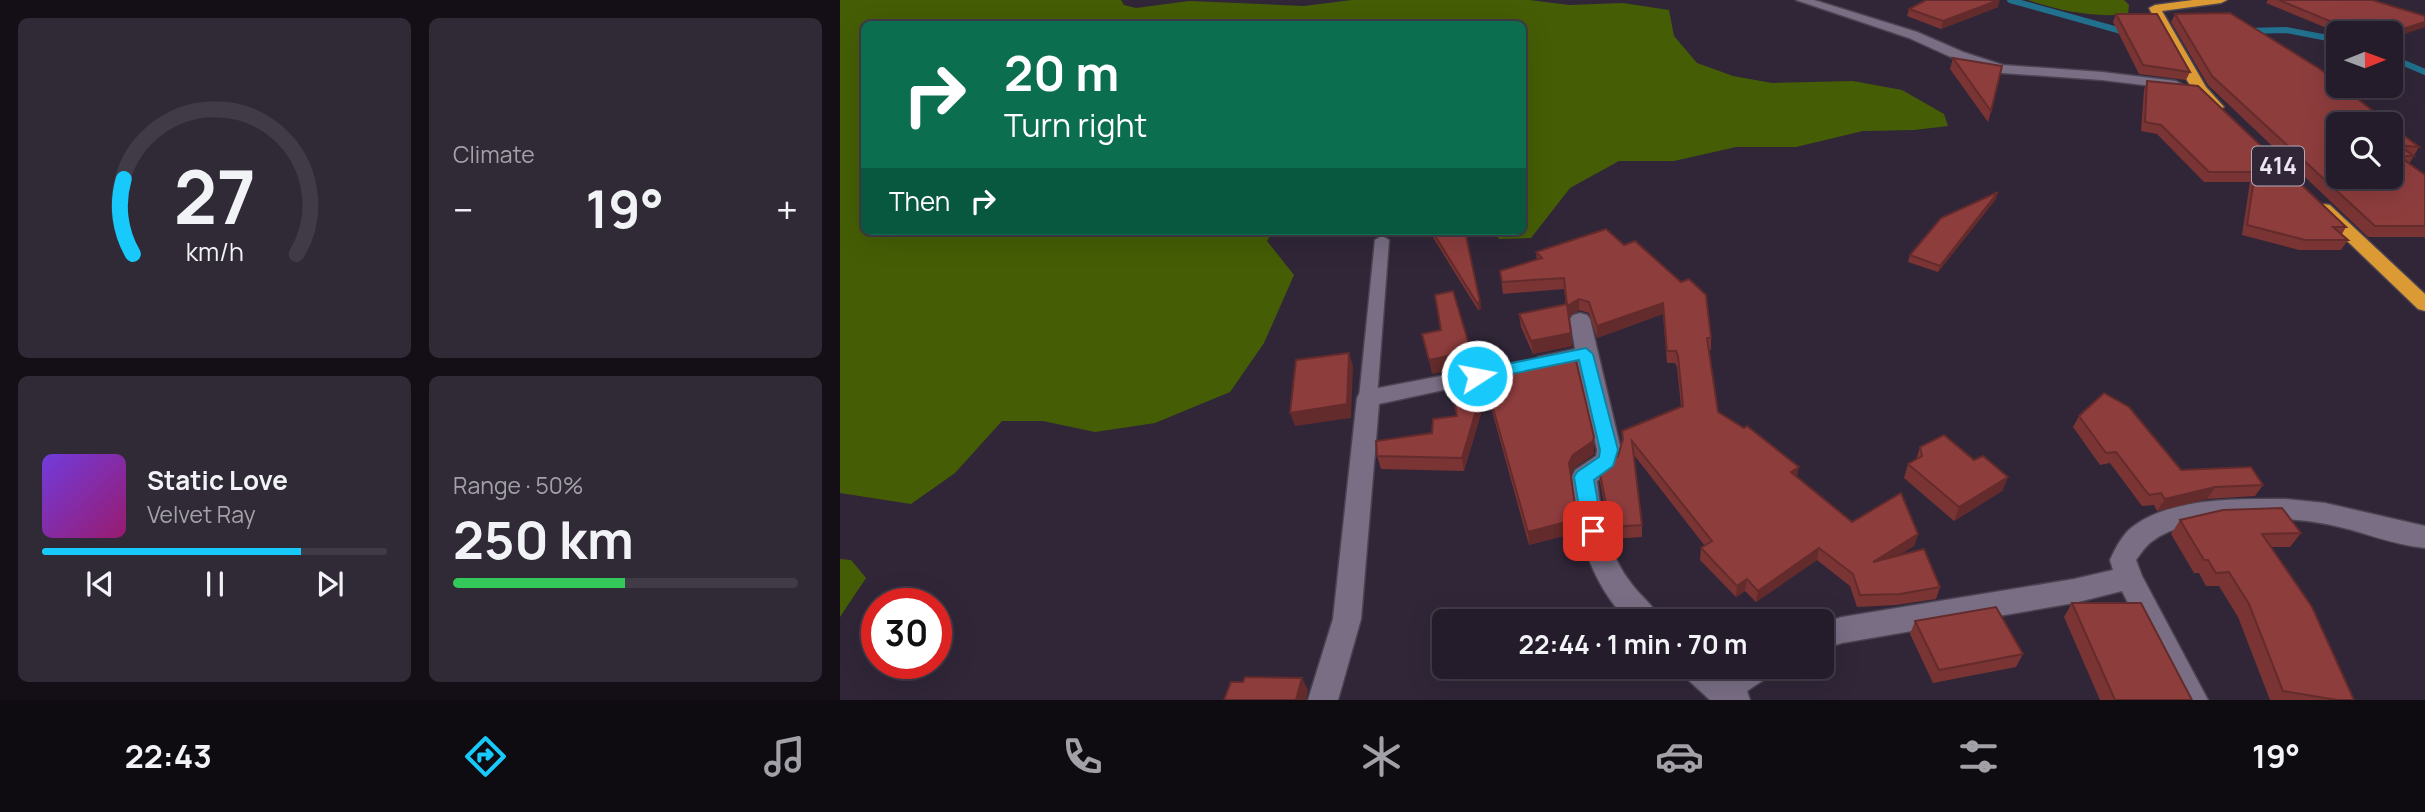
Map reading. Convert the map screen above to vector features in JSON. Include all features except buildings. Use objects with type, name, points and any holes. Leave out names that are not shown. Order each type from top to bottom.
[{"type":"highway","points":[[2221,0],[2154,4],[2200,89],[2227,117]]},
{"type":"highway","name":"414","points":[[2316,201],[2425,305]]},
{"type":"street","points":[[1802,0],[1913,35],[1958,55],[2002,69],[2102,76],[2200,89]]},
{"type":"street","points":[[1580,319],[1609,450],[1607,461],[1584,477],[1593,531],[1600,559],[1610,578],[1637,609]]},
{"type":"street","points":[[1323,700],[1348,619],[1368,398],[1586,354]]},
{"type":"street","points":[[2193,700],[2129,578],[2123,560],[2132,544],[2154,527],[2197,514],[2298,509],[2425,537]]},
{"type":"street","points":[[1834,633],[2074,591],[2129,578]]},
{"type":"street","points":[[1710,679],[1728,695],[1745,679]]},
{"type":"lane","points":[[1368,398],[1382,240]]},
{"type":"green space","points":[[840,0],[1121,0],[1124,5],[1136,8],[1189,1],[1304,6],[1352,0],[1529,0],[1569,5],[1623,3],[1669,10],[1674,36],[1697,63],[1733,76],[1772,83],[1853,81],[1902,90],[1944,114],[1948,126],[1863,131],[1796,147],[1736,147],[1674,161],[1619,161],[1570,188],[1531,238],[1499,239],[1496,235],[1526,235],[1526,21],[861,21],[861,235],[1271,235],[1267,241],[1294,275],[1264,343],[1230,392],[1155,423],[1095,432],[1043,421],[1002,421],[955,473],[911,504],[840,493]]},
{"type":"green space","points":[[2028,0],[2124,0],[2129,5],[2128,14],[2103,15],[2065,10]]},
{"type":"green space","points":[[840,559],[851,560],[866,578],[840,617]]},
{"type":"waterway","points":[[2010,0],[2132,34]]},
{"type":"waterway","points":[[2244,31],[2286,30],[2326,38]]},
{"type":"waterway","points":[[2403,63],[2425,72]]},
{"type":"route","points":[[1477,376],[1586,354],[1609,450],[1607,461],[1584,477],[1593,531]]}]
